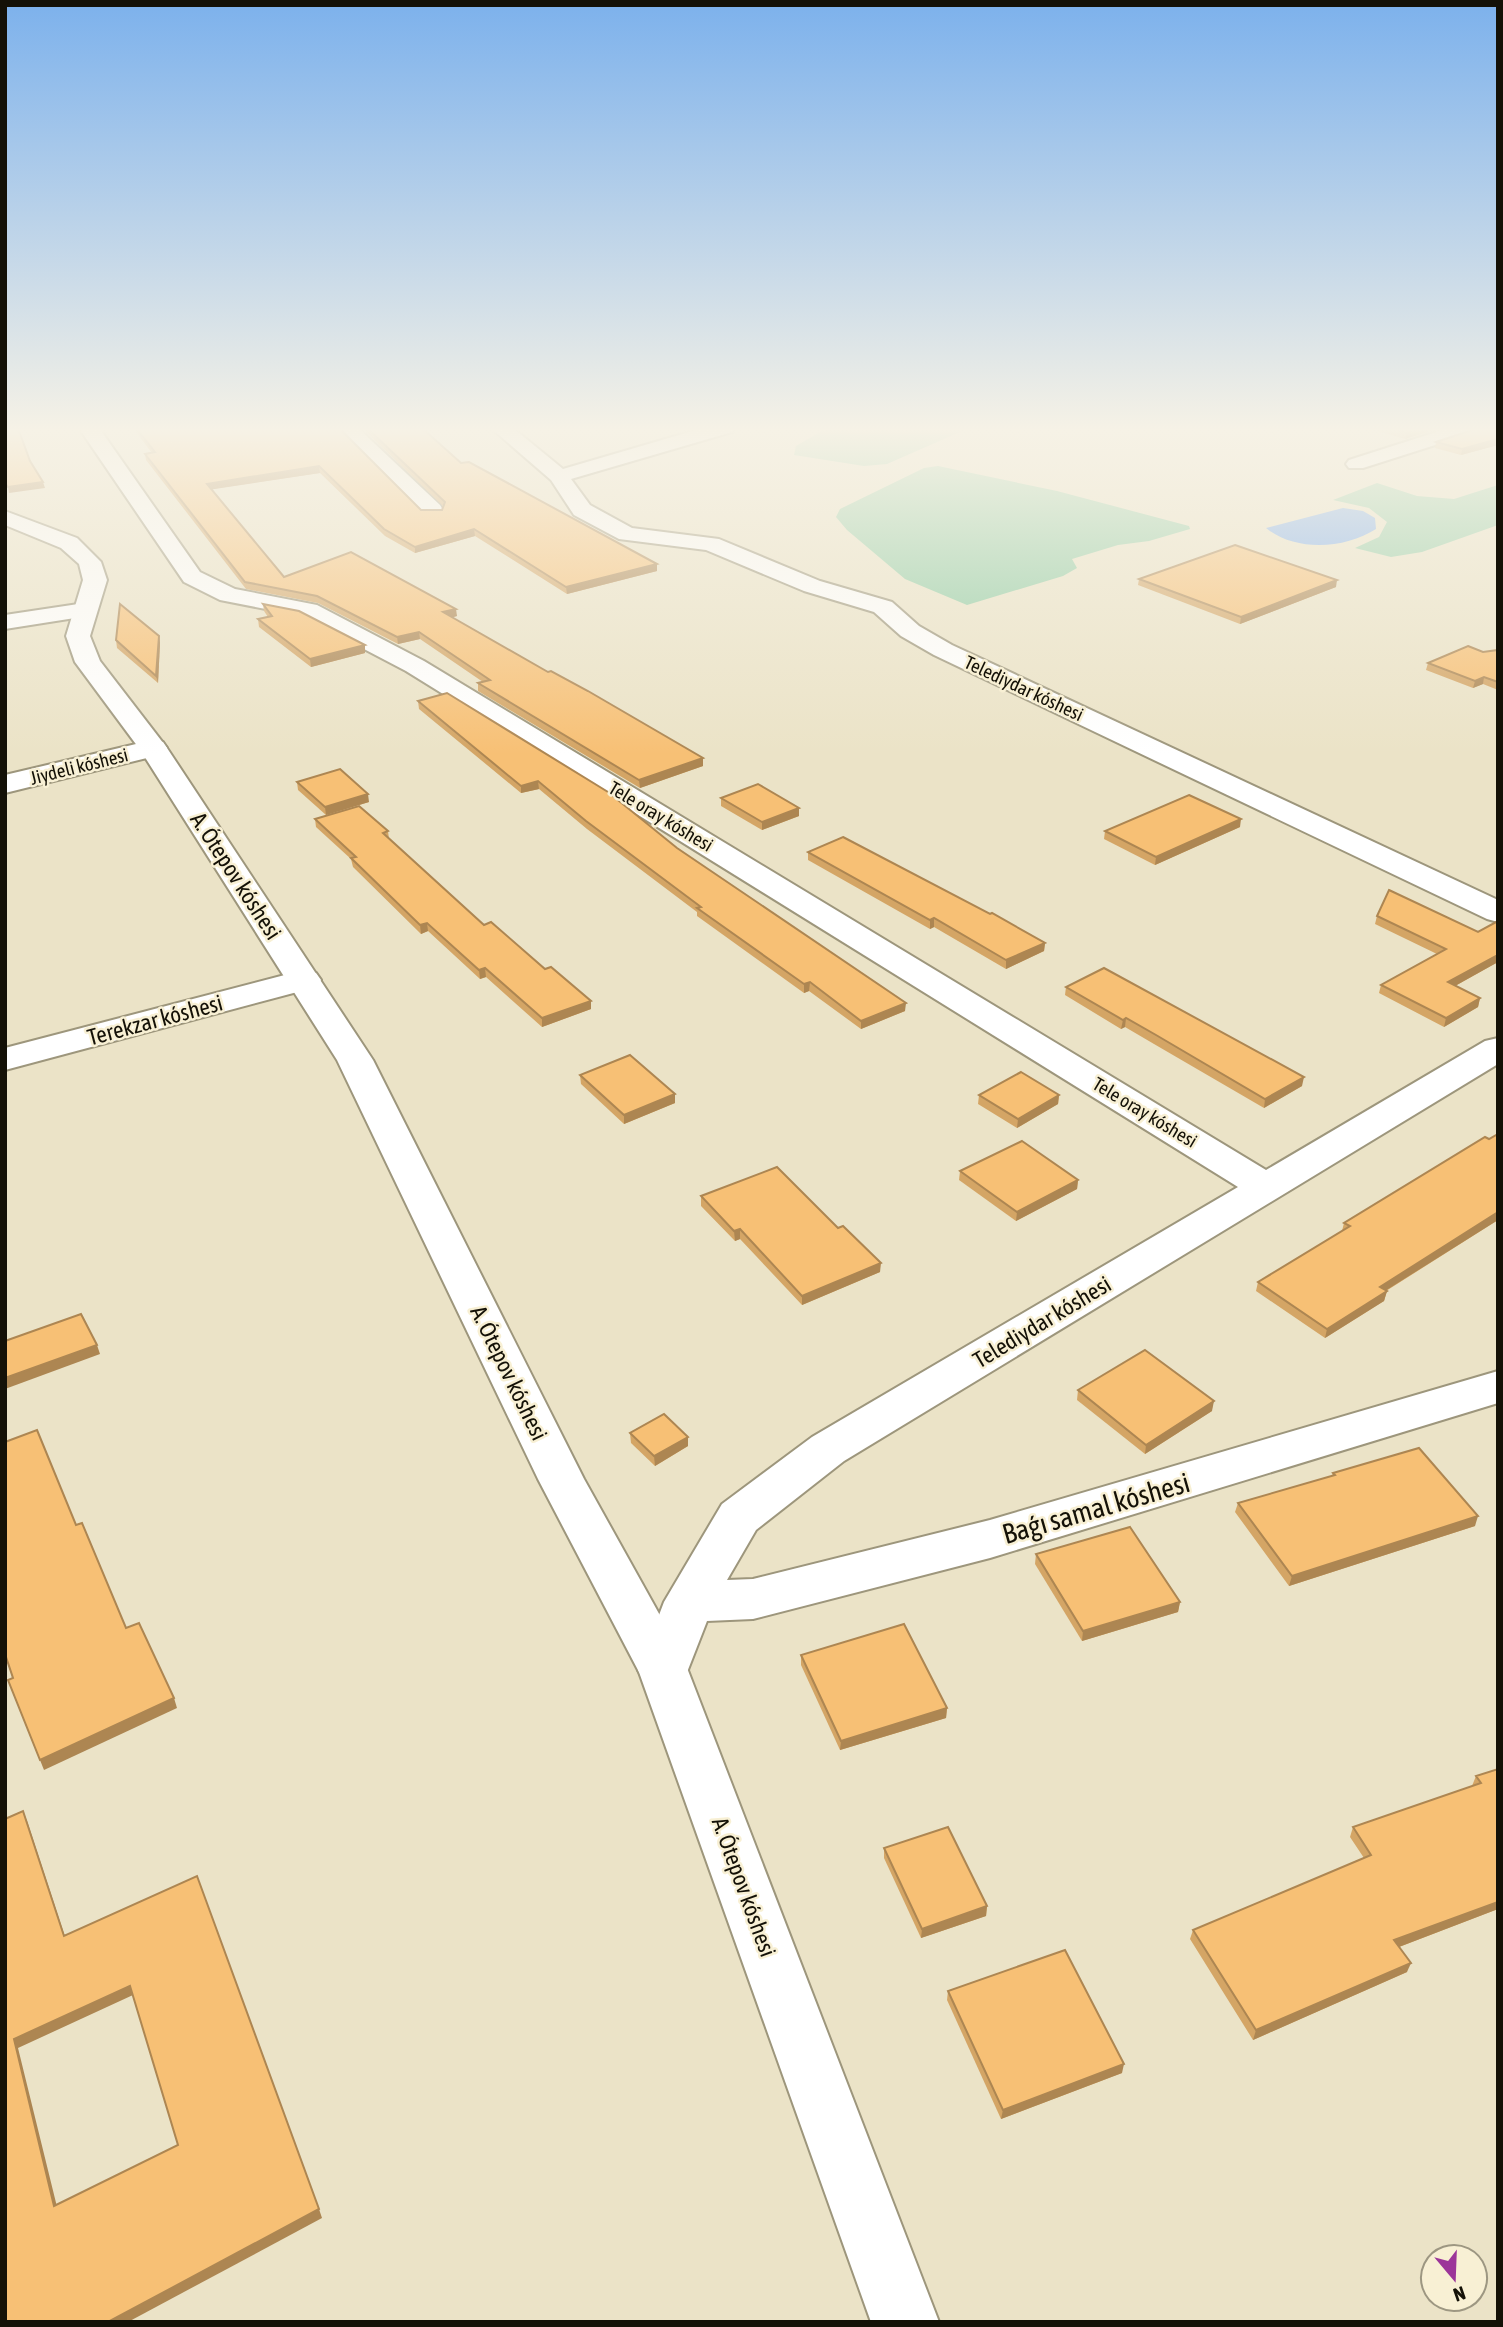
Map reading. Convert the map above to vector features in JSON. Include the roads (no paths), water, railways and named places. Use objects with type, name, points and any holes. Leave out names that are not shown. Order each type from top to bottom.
[{"type":"street","name":"A. Ótepov kóshesi","points":[[52,537],[69,543],[90,562],[95,580],[78,636],[88,662],[153,748],[355,1060],[561,1479],[664,1670],[905,2322]]},
{"type":"street","name":"Tele oray kóshesi","points":[[163,537],[192,577],[228,595],[308,610],[415,666],[1268,1188]]},
{"type":"street","name":"Telediydar kóshesi","points":[[642,537],[711,544],[813,586],[883,607],[910,631],[943,650],[1498,912]]},
{"type":"street","points":[[5,622],[85,610]]},
{"type":"street","name":"Jiydeli kóshesi","points":[[5,785],[153,748]]},
{"type":"street","name":"Terekzar kóshesi","points":[[5,1059],[304,980]]},
{"type":"street","name":"Telediydar kóshesi","points":[[664,1670],[689,1602],[739,1517],[828,1448],[1498,1049]]},
{"type":"street","name":"Baǵı samal kóshesi","points":[[689,1602],[752,1599],[990,1539],[1498,1387]]},
{"type":"water","points":[[1280,537],[1362,537],[1320,545]]}]
